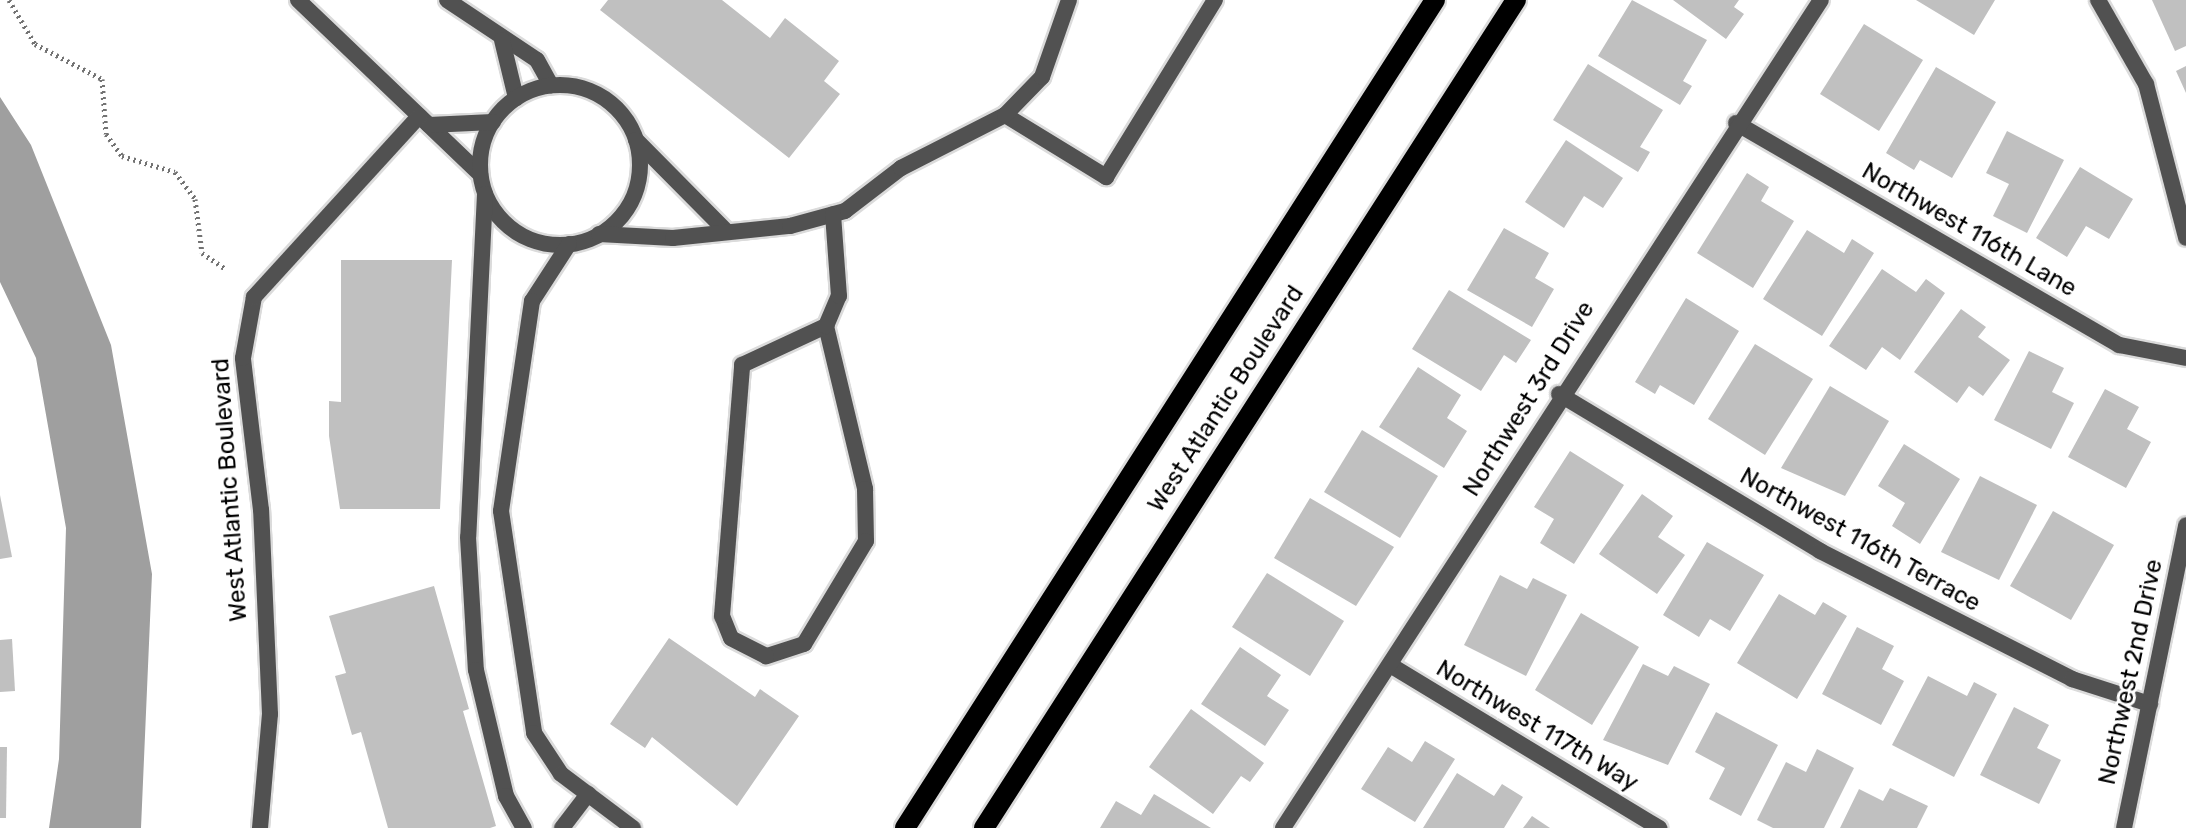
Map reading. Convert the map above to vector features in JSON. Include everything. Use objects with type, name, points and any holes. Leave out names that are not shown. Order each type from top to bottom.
[{"type":"main road","name":"West Atlantic Boulevard","points":[[905,828],[1435,0]]},
{"type":"main road","name":"West Atlantic Boulevard","points":[[984,828],[1516,0]]},
{"type":"street","points":[[298,0],[480,174]]},
{"type":"street","points":[[447,0],[502,40],[537,60],[551,85]]},
{"type":"street","points":[[485,194],[510,227],[569,244],[599,234],[727,232],[833,214],[901,168],[1005,115],[1042,77],[1069,0]]},
{"type":"street","points":[[1005,115],[1106,177],[1215,0]]},
{"type":"street","name":"Northwest 3rd Drive","points":[[1283,828],[1390,665],[1559,394],[1736,123],[1821,0]]},
{"type":"street","points":[[2098,0],[2146,84],[2186,238]]},
{"type":"street","points":[[502,40],[516,98]]},
{"type":"street","points":[[524,828],[506,796],[476,670],[470,566],[485,194],[480,174],[493,122],[516,98],[551,85],[603,97],[636,140],[727,232]]},
{"type":"street","points":[[424,121],[493,122]]},
{"type":"street","name":"West Atlantic Boulevard","points":[[260,828],[270,714],[261,510],[243,358],[254,297],[424,121]]},
{"type":"street","name":"Northwest 116th Lane","points":[[1736,123],[2119,345],[2186,358]]},
{"type":"street","points":[[599,234],[635,193],[636,140]]},
{"type":"street","points":[[826,326],[742,365],[722,616],[731,638],[766,656],[804,644],[866,541],[865,489],[826,326],[839,296],[833,214]]},
{"type":"street","points":[[569,244],[532,301],[501,511],[534,733],[561,774],[633,828]]},
{"type":"street","name":"Northwest 116th Terrace","points":[[1559,394],[1820,551],[2072,679],[2150,704]]},
{"type":"street","name":"Northwest 2nd Drive","points":[[2124,828],[2186,525]]},
{"type":"street","name":"Northwest 117th Way","points":[[1390,665],[1659,828]]},
{"type":"street","points":[[562,828],[588,794]]},
{"type":"path","points":[[9,0],[35,44],[102,79],[106,134],[122,156],[175,172],[195,199],[202,253],[224,268]]},
{"type":"shaded area","points":[[0,97],[31,145],[111,345],[152,574],[141,828],[49,828],[59,759],[66,528],[36,358],[0,282]]},
{"type":"building","points":[[608,0],[722,0],[770,38],[785,18],[839,61],[824,81],[840,94],[789,158],[600,10]]},
{"type":"building","points":[[1632,0],[1707,40],[1683,81],[1692,86],[1680,105],[1598,56]]},
{"type":"building","points":[[1673,0],[1739,0],[1734,7],[1744,14],[1726,39]]},
{"type":"building","points":[[1916,0],[1995,0],[1974,35]]},
{"type":"building","points":[[2152,0],[2186,0],[2186,46],[2175,51]]},
{"type":"building","points":[[1864,24],[1923,60],[1879,131],[1820,94]]},
{"type":"building","points":[[1588,64],[1663,110],[1640,147],[1650,152],[1638,172],[1553,120]]},
{"type":"building","points":[[2186,66],[2186,93],[2176,71]]},
{"type":"building","points":[[1936,67],[1996,102],[1952,178],[1920,160],[1914,170],[1886,153]]},
{"type":"building","points":[[2007,131],[2064,160],[2027,233],[1993,216],[2009,184],[1986,173]]},
{"type":"building","points":[[1566,140],[1623,178],[1603,208],[1584,196],[1564,228],[1525,202]]},
{"type":"building","points":[[2080,167],[2133,199],[2109,239],[2086,226],[2067,257],[2036,238]]},
{"type":"building","points":[[1747,173],[1769,187],[1761,201],[1794,221],[1753,288],[1697,253]]},
{"type":"building","points":[[1504,228],[1549,253],[1535,278],[1554,289],[1532,327],[1467,290]]},
{"type":"building","points":[[1807,230],[1844,253],[1852,239],[1874,253],[1822,336],[1763,299]]},
{"type":"building","points":[[341,260],[452,260],[440,509],[340,509],[329,436],[329,401],[341,402]]},
{"type":"building","points":[[1882,269],[1916,292],[1926,279],[1945,293],[1900,360],[1882,347],[1866,370],[1829,346]]},
{"type":"building","points":[[1449,290],[1531,340],[1516,363],[1504,355],[1481,391],[1412,349]]},
{"type":"building","points":[[1686,298],[1739,331],[1694,405],[1660,385],[1655,394],[1635,382]]},
{"type":"building","points":[[1961,309],[1986,327],[1978,337],[2010,360],[1983,396],[1969,386],[1957,403],[1914,372]]},
{"type":"building","points":[[1755,344],[1813,379],[1765,455],[1708,419]]},
{"type":"building","points":[[2029,351],[2064,368],[2052,392],[2074,403],[2051,449],[1994,420]]},
{"type":"building","points":[[1418,367],[1461,395],[1447,418],[1467,431],[1444,468],[1379,427]]},
{"type":"building","points":[[1830,386],[1889,421],[1845,496],[1781,468]]},
{"type":"building","points":[[2105,389],[2139,407],[2127,429],[2151,442],[2126,488],[2068,457]]},
{"type":"building","points":[[1362,430],[1438,476],[1400,538],[1324,492]]},
{"type":"building","points":[[1904,444],[1960,479],[1920,544],[1892,526],[1905,503],[1878,486]]},
{"type":"building","points":[[1570,451],[1624,485],[1574,564],[1540,543],[1554,519],[1534,507]]},
{"type":"building","points":[[1980,476],[2037,505],[1999,580],[1941,552]]},
{"type":"building","points":[[1642,494],[1673,516],[1658,537],[1685,555],[1657,594],[1599,554]]},
{"type":"building","points":[[0,495],[12,557],[0,559]]},
{"type":"building","points":[[1310,498],[1394,547],[1356,606],[1274,558]]},
{"type":"building","points":[[2053,511],[2114,545],[2071,620],[2010,586]]},
{"type":"building","points":[[1707,542],[1764,575],[1730,631],[1710,619],[1699,637],[1663,615]]},
{"type":"building","points":[[1267,573],[1344,621],[1310,676],[1232,627]]},
{"type":"building","points":[[1500,575],[1527,589],[1533,578],[1567,595],[1526,676],[1464,645]]},
{"type":"building","points":[[434,586],[469,709],[463,711],[496,826],[490,828],[388,828],[361,732],[352,735],[335,676],[346,673],[329,616]]},
{"type":"building","points":[[1779,594],[1815,615],[1823,602],[1847,616],[1797,699],[1737,663]]},
{"type":"building","points":[[1581,613],[1639,647],[1592,725],[1535,690]]},
{"type":"building","points":[[1857,627],[1894,646],[1882,669],[1904,681],[1881,725],[1822,694]]},
{"type":"building","points":[[669,638],[755,697],[760,689],[799,716],[737,806],[652,737],[645,748],[610,724]]},
{"type":"building","points":[[12,639],[15,691],[0,692],[0,640]]},
{"type":"building","points":[[1240,647],[1281,675],[1267,696],[1289,710],[1265,746],[1201,704]]},
{"type":"building","points":[[1643,664],[1668,676],[1674,666],[1710,684],[1668,765],[1603,740]]},
{"type":"building","points":[[1928,676],[1967,696],[1974,682],[1997,694],[1954,777],[1892,745]]},
{"type":"building","points":[[2014,707],[2049,725],[2037,748],[2061,760],[2039,804],[1980,775]]},
{"type":"building","points":[[1191,709],[1264,763],[1250,782],[1241,776],[1213,814],[1149,767]]},
{"type":"building","points":[[1716,712],[1778,745],[1741,816],[1709,799],[1725,768],[1695,752]]},
{"type":"building","points":[[1425,741],[1455,759],[1415,822],[1361,789],[1388,747],[1412,762]]},
{"type":"building","points":[[0,747],[7,747],[6,818],[0,818]]},
{"type":"building","points":[[1817,749],[1854,768],[1824,828],[1773,828],[1757,820],[1786,762],[1806,772]]},
{"type":"building","points":[[1457,773],[1494,796],[1502,784],[1523,797],[1504,828],[1423,828]]},
{"type":"building","points":[[1890,788],[1928,806],[1917,828],[1840,828],[1859,789],[1883,801]]},
{"type":"building","points":[[1154,794],[1211,828],[1100,828],[1116,801],[1141,815]]},
{"type":"building","points":[[1532,816],[1550,828],[1523,828]]}]
